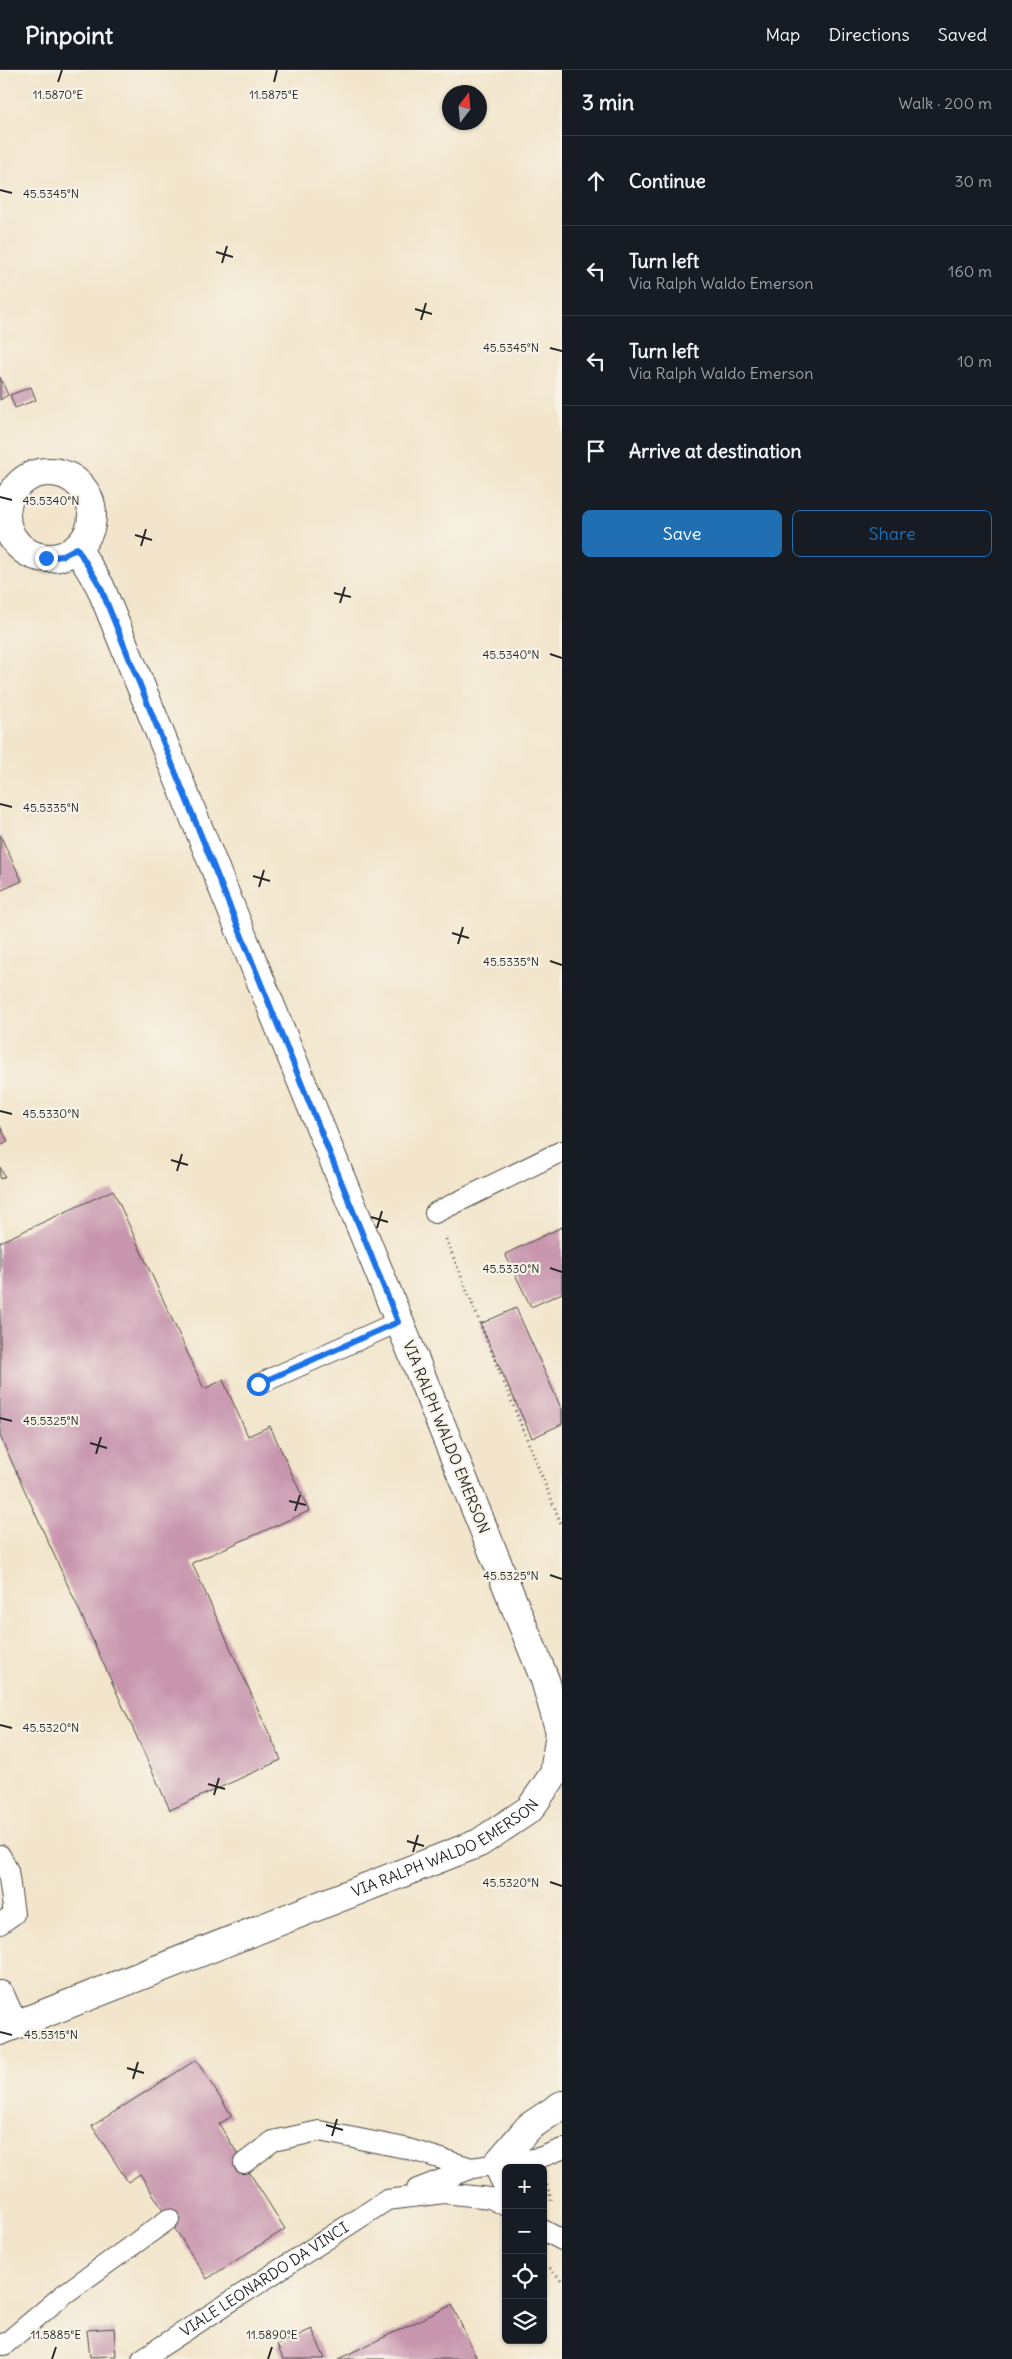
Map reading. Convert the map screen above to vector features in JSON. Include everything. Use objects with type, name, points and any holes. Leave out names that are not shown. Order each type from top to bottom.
[{"type":"street","points":[[42,472],[62,474],[79,483],[87,493],[92,505],[93,518],[88,535],[77,548],[62,556],[46,558],[29,553],[4,530],[10,495],[29,476],[42,472]]},
{"type":"street","name":"VIA RALPH WALDO EMERSON","points":[[7,2028],[478,1843],[530,1809],[554,1774],[560,1732],[545,1680],[100,586],[77,548]]},
{"type":"street","points":[[0,1995],[7,2028]]},
{"type":"street","points":[[492,2171],[529,2127],[562,2105]]},
{"type":"lane","points":[[435,1213],[562,1152]]},
{"type":"lane","points":[[258,1384],[398,1322]]},
{"type":"lane","points":[[0,1855],[8,1871],[14,1914],[0,1924]]},
{"type":"lane","name":"VIALE LEONARDO DA VINCI","points":[[244,2164],[273,2141],[319,2131],[405,2148],[492,2171]]},
{"type":"lane","name":"VIALE LEONARDO DA VINCI","points":[[142,2359],[387,2200],[539,2158],[562,2149]]},
{"type":"lane","name":"VIALE LEONARDO DA VINCI","points":[[387,2200],[444,2193],[490,2198],[502,2204]]},
{"type":"lane","points":[[0,2344],[4,2344],[63,2295],[169,2219]]},
{"type":"lane","points":[[547,2232],[562,2240]]},
{"type":"path","points":[[435,1213],[562,1526]]},
{"type":"path","points":[[547,2183],[553,2204],[550,2210]]},
{"type":"path","points":[[550,2267],[562,2281]]},
{"type":"building","points":[[0,377],[8,395],[0,400]]},
{"type":"building","points":[[31,387],[36,400],[15,408],[10,395]]},
{"type":"building","points":[[0,835],[22,881],[0,891]]},
{"type":"building","points":[[0,1126],[8,1142],[0,1146]]},
{"type":"building","points":[[0,1167],[5,1177],[0,1179]]},
{"type":"building","points":[[113,1190],[204,1389],[223,1380],[248,1436],[270,1426],[309,1511],[192,1563],[281,1760],[170,1810],[0,1436],[0,1242]]},
{"type":"building","points":[[562,1227],[562,1293],[531,1307],[505,1254]]},
{"type":"building","points":[[516,1308],[562,1410],[562,1424],[532,1438],[480,1324]]},
{"type":"building","points":[[196,2060],[232,2116],[219,2124],[285,2229],[207,2279],[140,2174],[128,2182],[92,2126]]},
{"type":"building","points":[[452,2305],[477,2359],[338,2359]]},
{"type":"building","points":[[114,2328],[116,2356],[90,2357],[87,2330]]},
{"type":"building","points":[[312,2329],[325,2359],[283,2359],[277,2345]]},
{"type":"route","points":[[46,558],[62,556],[77,548],[100,586],[398,1322],[258,1384]]}]
